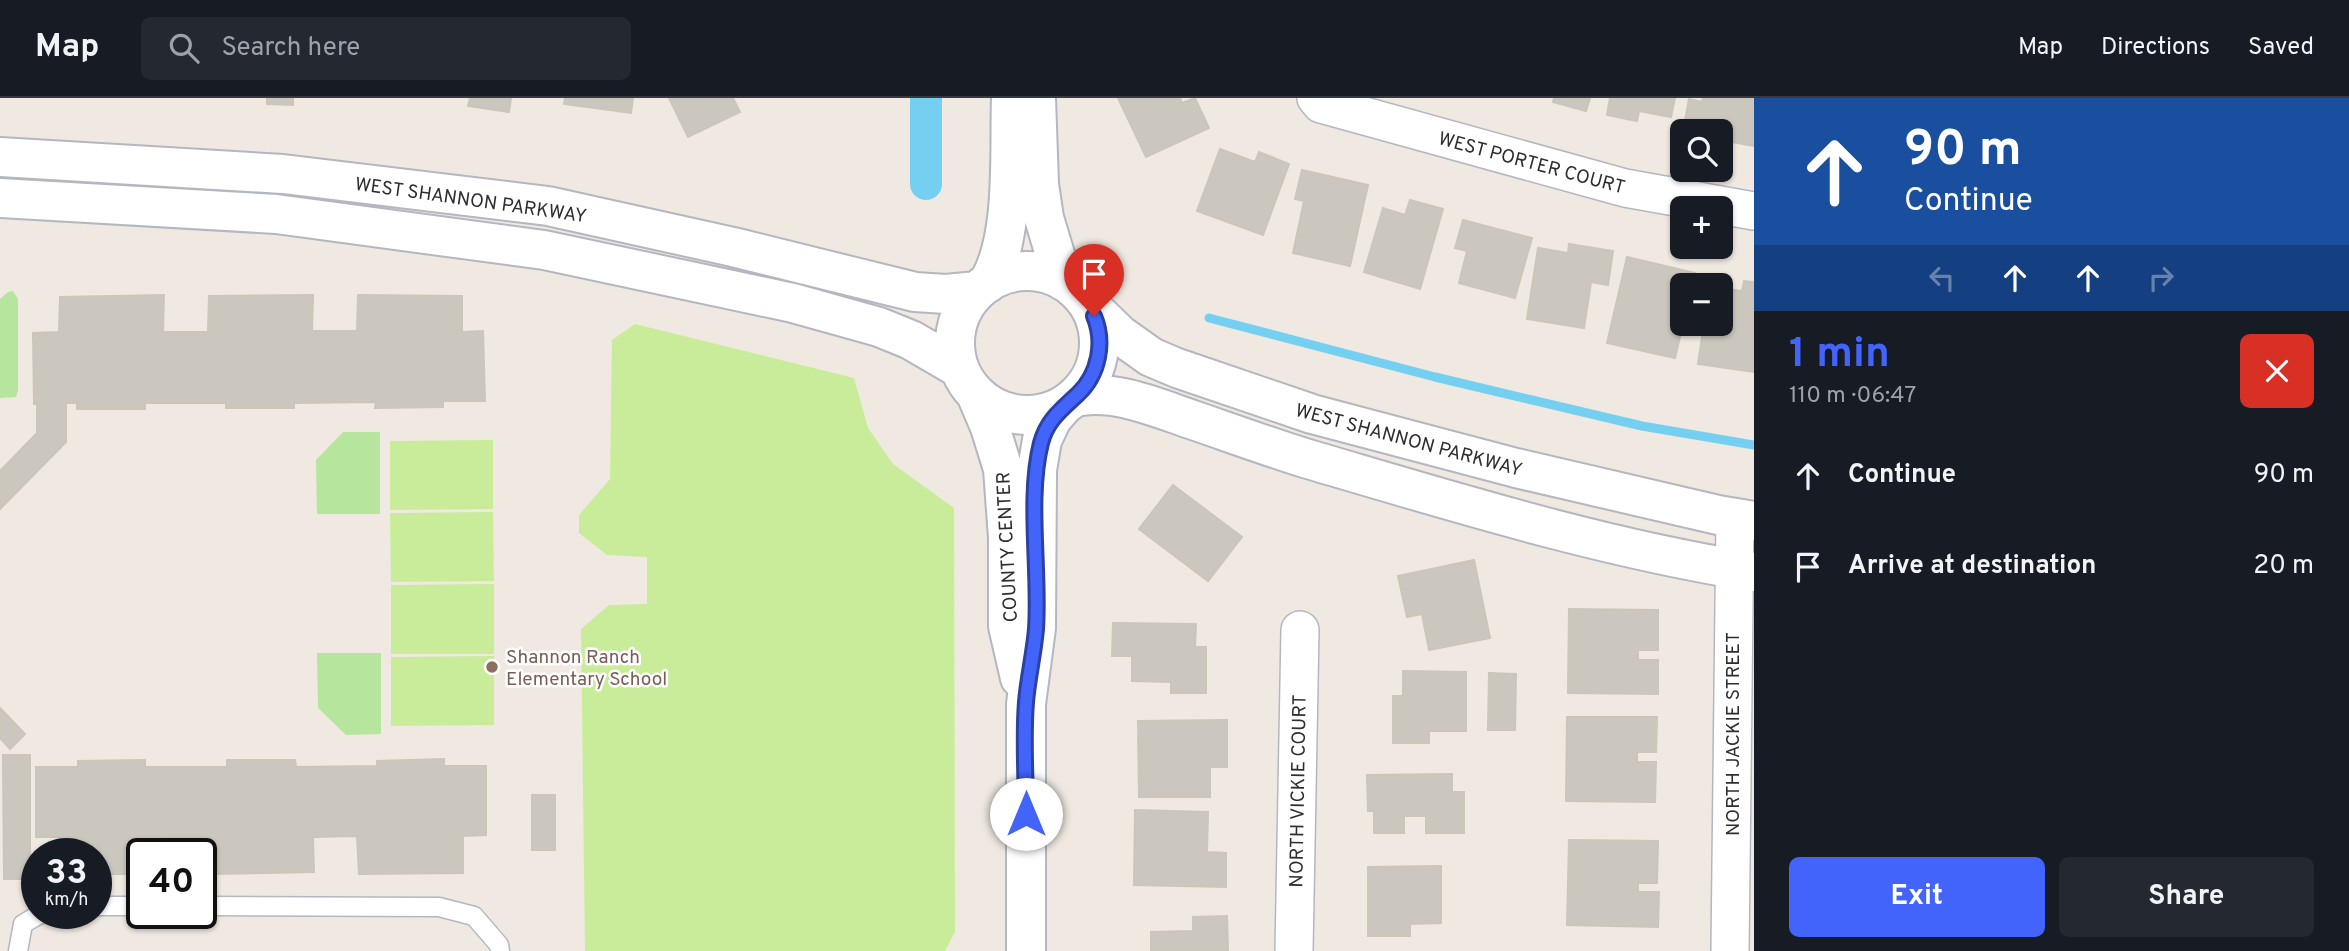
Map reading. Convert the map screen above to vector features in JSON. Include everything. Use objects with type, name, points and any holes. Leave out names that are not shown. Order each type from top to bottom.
[{"type":"street","points":[[1011,98],[1006,222],[999,260],[964,309],[956,331],[955,353],[968,381],[998,409],[1024,415],[1044,413],[1069,401],[1099,395],[1140,402],[1304,457],[1508,518],[1711,566],[1744,570]]},
{"type":"street","points":[[1036,98],[1039,184],[1044,218],[1075,292],[1098,329],[1098,356],[1088,382],[1069,401]]},
{"type":"street","name":"WEST PORTER COURT","points":[[1316,98],[1321,104],[1625,188],[1754,211]]},
{"type":"street","name":"WEST SHANNON PARKWAY","points":[[0,157],[284,174],[548,206],[733,247],[915,292],[946,294],[982,287]]},
{"type":"street","name":"WEST SHANNON PARKWAY","points":[[0,198],[276,214],[544,250],[793,303],[879,327],[911,340],[968,381]]},
{"type":"street","points":[[982,287],[1010,273],[1028,271],[1046,274],[1075,292]]},
{"type":"street","name":"WEST SHANNON PARKWAY","points":[[1075,292],[1120,335],[1151,357],[1312,414],[1530,471],[1744,519]]},
{"type":"street","name":"COUNTY CENTER","points":[[968,381],[990,428],[1003,469],[1009,538],[1009,626],[1026,704]]},
{"type":"street","name":"COUNTY CENTER","points":[[1026,951],[1026,704],[1036,628],[1035,493],[1038,454],[1046,429],[1069,401]]},
{"type":"street","name":"NORTH JACKIE STREET","points":[[1730,951],[1744,519]]},
{"type":"street","name":"NORTH VICKIE COURT","points":[[1294,951],[1300,630]]},
{"type":"lane","points":[[217,906],[439,907],[474,916],[499,945],[500,951]]},
{"type":"lane","points":[[18,951],[22,929]]},
{"type":"green space","points":[[13,291],[18,299],[18,390],[16,397],[0,398],[0,299]]},
{"type":"green space","points":[[635,324],[854,378],[868,428],[893,464],[954,508],[955,932],[945,951],[585,951],[581,629],[609,605],[647,604],[647,557],[607,555],[579,533],[579,515],[610,479],[612,340]]},
{"type":"green space","points":[[343,432],[380,432],[380,514],[317,514],[316,460]]},
{"type":"green space","points":[[493,440],[493,509],[390,510],[390,441]]},
{"type":"green space","points":[[493,512],[494,581],[391,582],[390,513]]},
{"type":"green space","points":[[494,584],[494,654],[391,654],[391,585]]},
{"type":"green space","points":[[317,653],[381,653],[381,734],[346,735],[318,708]]},
{"type":"green space","points":[[494,656],[494,725],[391,726],[391,657]]},
{"type":"building","points":[[267,98],[293,98],[293,105],[267,104]]},
{"type":"building","points":[[470,98],[511,98],[509,112],[468,106]]},
{"type":"building","points":[[565,98],[633,98],[631,113],[564,104]]},
{"type":"building","points":[[669,98],[733,98],[740,112],[688,137]]},
{"type":"building","points":[[1118,98],[1180,98],[1182,103],[1195,98],[1209,128],[1146,157]]},
{"type":"building","points":[[1554,98],[1590,98],[1586,111],[1553,102]]},
{"type":"building","points":[[1610,98],[1675,98],[1671,117],[1639,111],[1637,121],[1607,115]]},
{"type":"building","points":[[1703,98],[1754,98],[1754,146],[1733,142],[1733,119],[1685,119],[1689,99],[1702,102]]},
{"type":"building","points":[[1220,149],[1255,162],[1259,152],[1289,164],[1263,235],[1197,211]]},
{"type":"building","points":[[1302,170],[1368,185],[1350,266],[1293,253],[1304,201],[1295,199]]},
{"type":"building","points":[[1410,200],[1443,209],[1420,289],[1364,272],[1383,208],[1405,215]]},
{"type":"building","points":[[1463,220],[1532,238],[1515,298],[1459,283],[1467,251],[1455,248]]},
{"type":"building","points":[[1569,244],[1613,251],[1608,285],[1591,282],[1584,328],[1527,319],[1538,248],[1568,253]]},
{"type":"building","points":[[1627,257],[1695,273],[1670,273],[1670,336],[1680,336],[1675,358],[1607,343]]},
{"type":"building","points":[[1744,281],[1754,282],[1754,372],[1698,364],[1702,336],[1733,336],[1733,290],[1742,291]]},
{"type":"building","points":[[164,295],[163,332],[208,332],[209,296],[313,295],[312,331],[357,331],[358,295],[462,296],[462,332],[483,331],[485,401],[443,401],[443,407],[375,408],[376,402],[294,403],[294,408],[226,408],[226,403],[145,403],[145,409],[77,409],[77,403],[66,403],[66,442],[0,509],[0,471],[37,433],[33,333],[59,332],[60,297]]},
{"type":"building","points":[[1173,485],[1242,537],[1208,581],[1139,529]]},
{"type":"building","points":[[1474,560],[1490,638],[1429,650],[1422,614],[1407,617],[1398,576]]},
{"type":"building","points":[[1569,609],[1658,610],[1658,650],[1638,650],[1638,660],[1658,660],[1658,694],[1568,693]]},
{"type":"building","points":[[1113,623],[1196,624],[1195,647],[1206,647],[1206,693],[1171,693],[1171,682],[1132,681],[1132,656],[1112,656]]},
{"type":"building","points":[[1403,671],[1466,672],[1466,731],[1429,731],[1429,743],[1393,743],[1393,696],[1403,696]]},
{"type":"building","points":[[1489,673],[1516,674],[1515,730],[1488,730]]},
{"type":"building","points":[[0,708],[25,734],[10,749],[0,738]]},
{"type":"building","points":[[1567,717],[1657,717],[1656,752],[1637,752],[1637,762],[1656,762],[1655,802],[1566,801]]},
{"type":"building","points":[[1227,720],[1227,767],[1210,767],[1210,797],[1139,797],[1138,721]]},
{"type":"building","points":[[3,755],[30,755],[30,838],[21,838],[21,879],[4,879]]},
{"type":"building","points":[[444,759],[444,766],[486,766],[486,835],[463,836],[463,873],[359,874],[357,836],[313,837],[314,872],[217,874],[217,838],[126,838],[126,874],[112,874],[112,838],[36,837],[36,767],[78,767],[78,761],[145,760],[145,767],[227,767],[227,760],[295,760],[296,767],[377,766],[377,761]]},
{"type":"building","points":[[1452,774],[1452,792],[1464,792],[1464,833],[1426,833],[1426,816],[1404,816],[1404,833],[1374,833],[1374,811],[1368,811],[1367,775]]},
{"type":"building","points":[[532,795],[555,795],[555,850],[532,850]]},
{"type":"building","points":[[1135,810],[1208,812],[1207,852],[1226,853],[1226,887],[1134,885]]},
{"type":"building","points":[[1569,840],[1658,841],[1657,883],[1638,883],[1638,892],[1659,892],[1658,927],[1567,925]]},
{"type":"building","points":[[1441,866],[1441,923],[1410,924],[1410,936],[1368,936],[1368,867]]},
{"type":"building","points":[[1227,916],[1228,951],[1151,951],[1151,932],[1193,931],[1193,917]]},
{"type":"waterway","points":[[926,98],[926,184]]},
{"type":"waterway","points":[[1209,318],[1435,377],[1642,426],[1754,445]]},
{"type":"place","name":"Shannon Ranch Elementary School","points":[[492,667]]},
{"type":"route","points":[[1026,814],[1026,704],[1036,628],[1035,493],[1038,454],[1052,419],[1063,405],[1080,393],[1095,369],[1100,342],[1094,316]]}]
